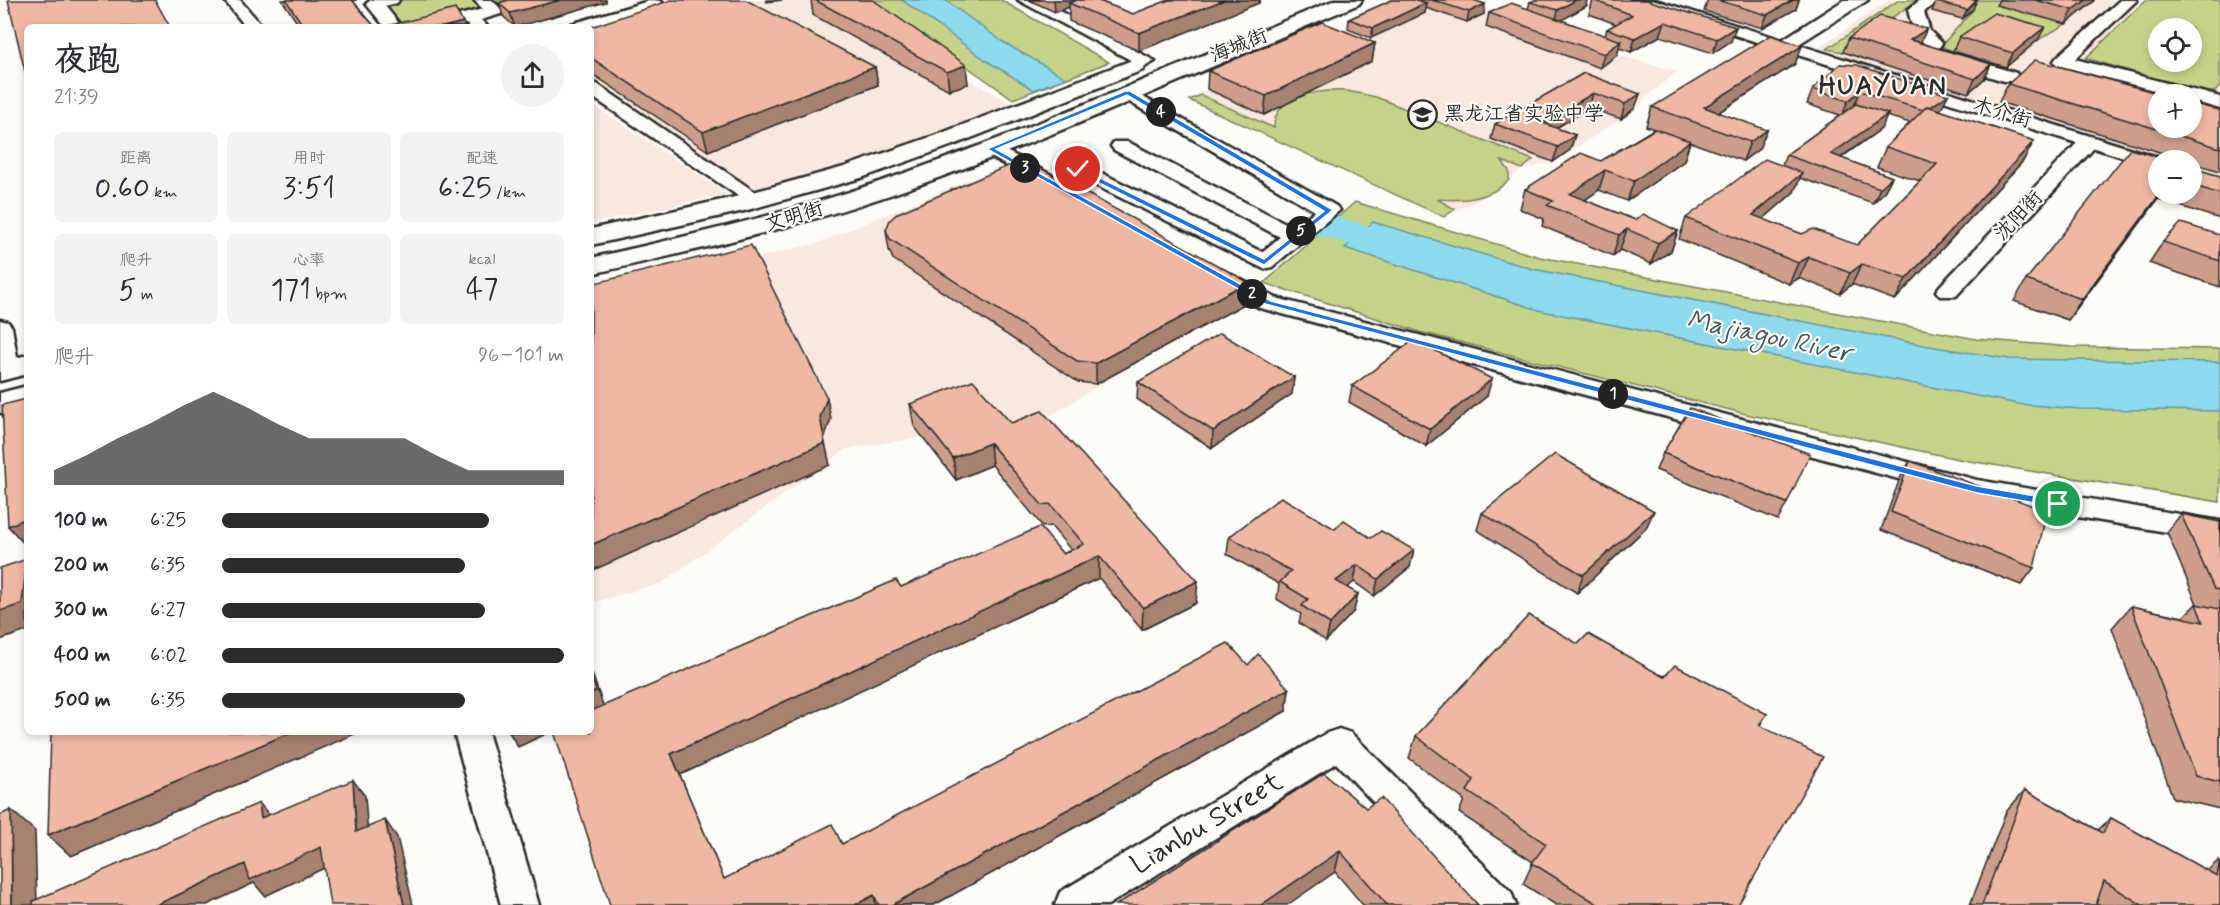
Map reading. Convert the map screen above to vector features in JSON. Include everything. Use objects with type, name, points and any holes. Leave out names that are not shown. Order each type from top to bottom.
[{"type":"main road","name":"海城街","points":[[991,149],[1352,0]]},
{"type":"main road","points":[[1784,45],[1858,0]]},
{"type":"main road","points":[[1146,61],[1168,52]]},
{"type":"main road","name":"文明街","points":[[594,236],[757,200],[962,134],[1146,61]]},
{"type":"main road","name":"文明街","points":[[594,265],[748,231],[808,214],[991,149]]},
{"type":"main road","points":[[0,403],[24,397]]},
{"type":"street","points":[[232,0],[252,24]]},
{"type":"street","points":[[391,0],[374,4],[391,24]]},
{"type":"street","points":[[456,24],[474,22],[500,9],[482,0]]},
{"type":"street","points":[[1026,0],[1146,61]]},
{"type":"street","name":"木介街","points":[[1639,0],[2148,159]]},
{"type":"street","points":[[1931,0],[1916,10],[1922,33],[1934,43],[1926,51],[2010,77]]},
{"type":"street","points":[[2051,77],[2063,62],[2129,0]]},
{"type":"street","points":[[588,24],[657,5]]},
{"type":"street","points":[[2063,62],[2148,84]]},
{"type":"street","points":[[1978,106],[2019,69],[2030,72]]},
{"type":"street","points":[[594,90],[757,200]]},
{"type":"street","points":[[1078,169],[1264,262],[1329,210],[1127,93]]},
{"type":"street","points":[[2202,98],[2220,103]]},
{"type":"street","name":"沈阳街","points":[[1948,291],[2090,141]]},
{"type":"street","points":[[1120,146],[1294,237]]},
{"type":"street","points":[[991,149],[1073,195]]},
{"type":"street","points":[[1196,263],[1268,303],[1977,489],[2220,531]]},
{"type":"street","points":[[0,327],[11,368]]},
{"type":"street","points":[[472,735],[520,905]]},
{"type":"street","name":"Lianbu Street","points":[[1074,905],[1339,743],[1497,905]]},
{"type":"shaded area","points":[[713,0],[825,0],[1017,106],[878,154],[757,189],[594,81],[594,30]]},
{"type":"shaded area","points":[[1890,0],[2220,0],[2220,176],[2202,171],[2202,150],[2148,150],[2148,153],[1815,50]]},
{"type":"shaded area","name":"黑龙江省实验中学","points":[[1401,5],[1508,17],[1617,55],[1677,71],[1621,119],[1553,162],[1522,169],[1500,189],[1444,217],[1189,100],[1207,89]]},
{"type":"shaded area","points":[[594,106],[728,194],[594,222]]},
{"type":"shaded area","points":[[998,168],[1233,300],[1049,417],[846,449],[662,583],[594,602],[594,298],[818,243]]},
{"type":"green space","points":[[391,0],[537,0],[441,24],[391,24],[374,4]]},
{"type":"green space","points":[[872,0],[1001,0],[1109,62],[1013,99]]},
{"type":"green space","points":[[1899,0],[1917,0],[1843,52],[1827,49]]},
{"type":"green space","points":[[1946,0],[2004,0],[2066,24],[2038,40],[1988,27],[1953,51],[1941,46],[1973,10]]},
{"type":"green space","points":[[2146,0],[2220,0],[2220,86],[2215,92],[2202,92],[2202,84],[2173,84],[2086,58]]},
{"type":"green space","points":[[1347,91],[1376,97],[1533,160],[1522,169],[1502,161],[1509,171],[1509,180],[1493,192],[1475,198],[1437,199],[1455,209],[1444,217],[1189,100],[1201,95],[1274,128],[1281,108],[1290,101],[1312,93]]},
{"type":"green space","points":[[1355,202],[1540,257],[1976,339],[2072,347],[2220,349],[2220,502],[1963,460],[1746,414],[1420,332],[1264,283]]},
{"type":"water","points":[[902,0],[945,0],[1003,42],[1066,78],[1034,90],[990,63]]},
{"type":"water","points":[[1373,222],[1533,269],[1929,346],[2009,359],[2220,362],[2220,411],[2079,409],[2018,404],[1542,311],[1345,248]]},
{"type":"building","points":[[8,0],[155,0],[168,24],[24,24],[24,67]]},
{"type":"building","points":[[286,0],[352,0],[372,24],[302,24]]},
{"type":"building","points":[[509,0],[561,0],[510,13],[499,3]]},
{"type":"building","points":[[671,0],[746,0],[875,67],[703,132],[594,60],[594,26]]},
{"type":"building","points":[[815,0],[873,0],[966,65],[947,72]]},
{"type":"building","points":[[1077,0],[1096,0],[1133,14],[1169,0],[1224,0],[1139,33],[1069,3]]},
{"type":"building","points":[[1392,0],[1416,0],[1426,3],[1373,28],[1349,19]]},
{"type":"building","points":[[1432,0],[1473,0],[1485,4],[1469,12]]},
{"type":"building","points":[[1576,0],[1558,10],[1530,2]]},
{"type":"building","points":[[1593,0],[1647,0],[1736,27],[1717,39],[1665,22],[1635,38],[1607,29],[1632,15]]},
{"type":"building","points":[[1717,0],[1793,0],[1767,15]]},
{"type":"building","points":[[1939,0],[1977,0],[1967,10],[1936,2]]},
{"type":"building","points":[[2035,0],[2086,0],[2073,10]]},
{"type":"building","points":[[1511,3],[1621,41],[1604,54],[1489,13]]},
{"type":"building","points":[[455,9],[463,22],[455,24],[395,24]]},
{"type":"building","points":[[1994,13],[2045,27],[2013,53],[1959,37]]},
{"type":"building","points":[[1880,16],[1927,29],[1910,40],[1991,64],[1975,79],[1849,38]]},
{"type":"building","points":[[1322,22],[1375,43],[1266,96],[1208,71]]},
{"type":"building","points":[[1771,35],[1802,46],[1704,107],[1767,130],[1750,142],[1652,107]]},
{"type":"building","points":[[2035,60],[2148,90],[2148,126],[2008,84]]},
{"type":"building","points":[[1840,64],[1857,65],[1948,95],[1923,110],[1860,91],[1848,101],[1813,89]]},
{"type":"building","points":[[1584,73],[1640,94],[1625,104],[1593,93],[1543,123],[1575,135],[1558,147],[1495,124]]},
{"type":"building","points":[[1856,104],[1888,114],[1831,154],[1892,177],[1880,188],[1786,155]]},
{"type":"building","points":[[1927,106],[2034,141],[1906,279],[1862,264],[1850,273],[1809,257],[1798,263],[1686,218],[1765,159],[1802,173],[1753,215],[1802,234],[1813,229],[1857,245],[1937,164],[1886,147]]},
{"type":"building","points":[[2202,106],[2220,111],[2220,148],[2187,138],[2202,138]]},
{"type":"building","points":[[1655,129],[1690,141],[1634,181],[1605,170],[1570,194],[1635,220],[1643,214],[1678,231],[1658,243],[1627,229],[1619,235],[1547,205],[1553,201],[1525,189],[1581,153],[1601,161]]},
{"type":"building","points":[[2130,149],[2148,154],[2148,204],[2153,204],[2082,299],[2026,280]]},
{"type":"building","points":[[1024,159],[1248,282],[1096,363],[1077,361],[890,239],[886,230],[890,220],[898,213]]},
{"type":"building","points":[[2202,171],[2220,176],[2220,194],[2202,188]]},
{"type":"building","points":[[2181,223],[2220,235],[2220,261],[2163,242]]},
{"type":"building","points":[[751,245],[827,398],[820,417],[825,443],[594,544],[594,283]]},
{"type":"building","points":[[1220,333],[1294,377],[1213,431],[1138,382]]},
{"type":"building","points":[[1414,340],[1492,379],[1430,429],[1352,386]]},
{"type":"building","points":[[973,380],[1011,423],[1042,411],[1198,581],[1143,608],[1099,556],[671,754],[724,879],[832,824],[842,844],[1228,643],[1248,665],[1258,654],[1289,689],[892,905],[879,905],[874,895],[855,905],[610,905],[555,735],[594,735],[594,710],[896,580],[901,587],[1040,527],[1063,554],[1084,544],[1050,504],[1042,505],[990,443],[953,458],[910,404]]},
{"type":"building","points":[[24,400],[24,519],[8,526],[2,405]]},
{"type":"building","points":[[1690,408],[1810,454],[1787,503],[1663,453]]},
{"type":"building","points":[[1555,454],[1654,511],[1583,575],[1482,513]]},
{"type":"building","points":[[1910,461],[2047,511],[2034,568],[1891,512]]},
{"type":"building","points":[[1281,497],[1335,529],[1344,520],[1371,538],[1381,531],[1414,550],[1378,579],[1357,565],[1336,581],[1358,594],[1330,624],[1302,606],[1308,599],[1280,582],[1291,571],[1229,537]]},
{"type":"building","points":[[2181,514],[2220,522],[2220,590],[2214,589]]},
{"type":"building","points":[[24,560],[22,604],[0,611],[0,568]]},
{"type":"building","points":[[2196,604],[2220,609],[2220,782],[2196,776],[2131,606],[2203,622]]},
{"type":"building","points":[[1529,615],[1578,644],[1588,634],[1664,677],[1675,665],[1767,714],[1759,725],[1823,757],[1738,905],[1599,905],[1532,863],[1546,844],[1467,791],[1474,780],[1416,736]]},
{"type":"building","points":[[51,735],[285,735],[48,835]]},
{"type":"building","points":[[1324,773],[1366,808],[1381,798],[1478,905],[1387,905],[1340,851],[1261,905],[1116,905]]},
{"type":"building","points":[[353,780],[356,832],[385,820],[404,905],[330,905],[321,847],[250,880],[245,864],[156,905],[33,905],[33,901],[259,803],[261,818]]},
{"type":"building","points":[[2025,790],[2103,833],[2111,818],[2217,876],[2220,861],[2220,905],[2142,905],[2104,881],[2096,905],[1982,905]]},
{"type":"building","points":[[11,810],[12,905],[0,905],[0,815]]},
{"type":"waterway","name":"Majiagou River","points":[[1328,226],[1423,255]]},
{"type":"place","name":"黑龙江省实验中学","points":[[1423,114]]},
{"type":"district","name":"HUAYUAN","points":[[1883,87]]},
{"type":"route","points":[[1078,169],[1264,262],[1329,210],[1127,93],[991,149],[1268,303],[1977,489],[2058,504]]}]
